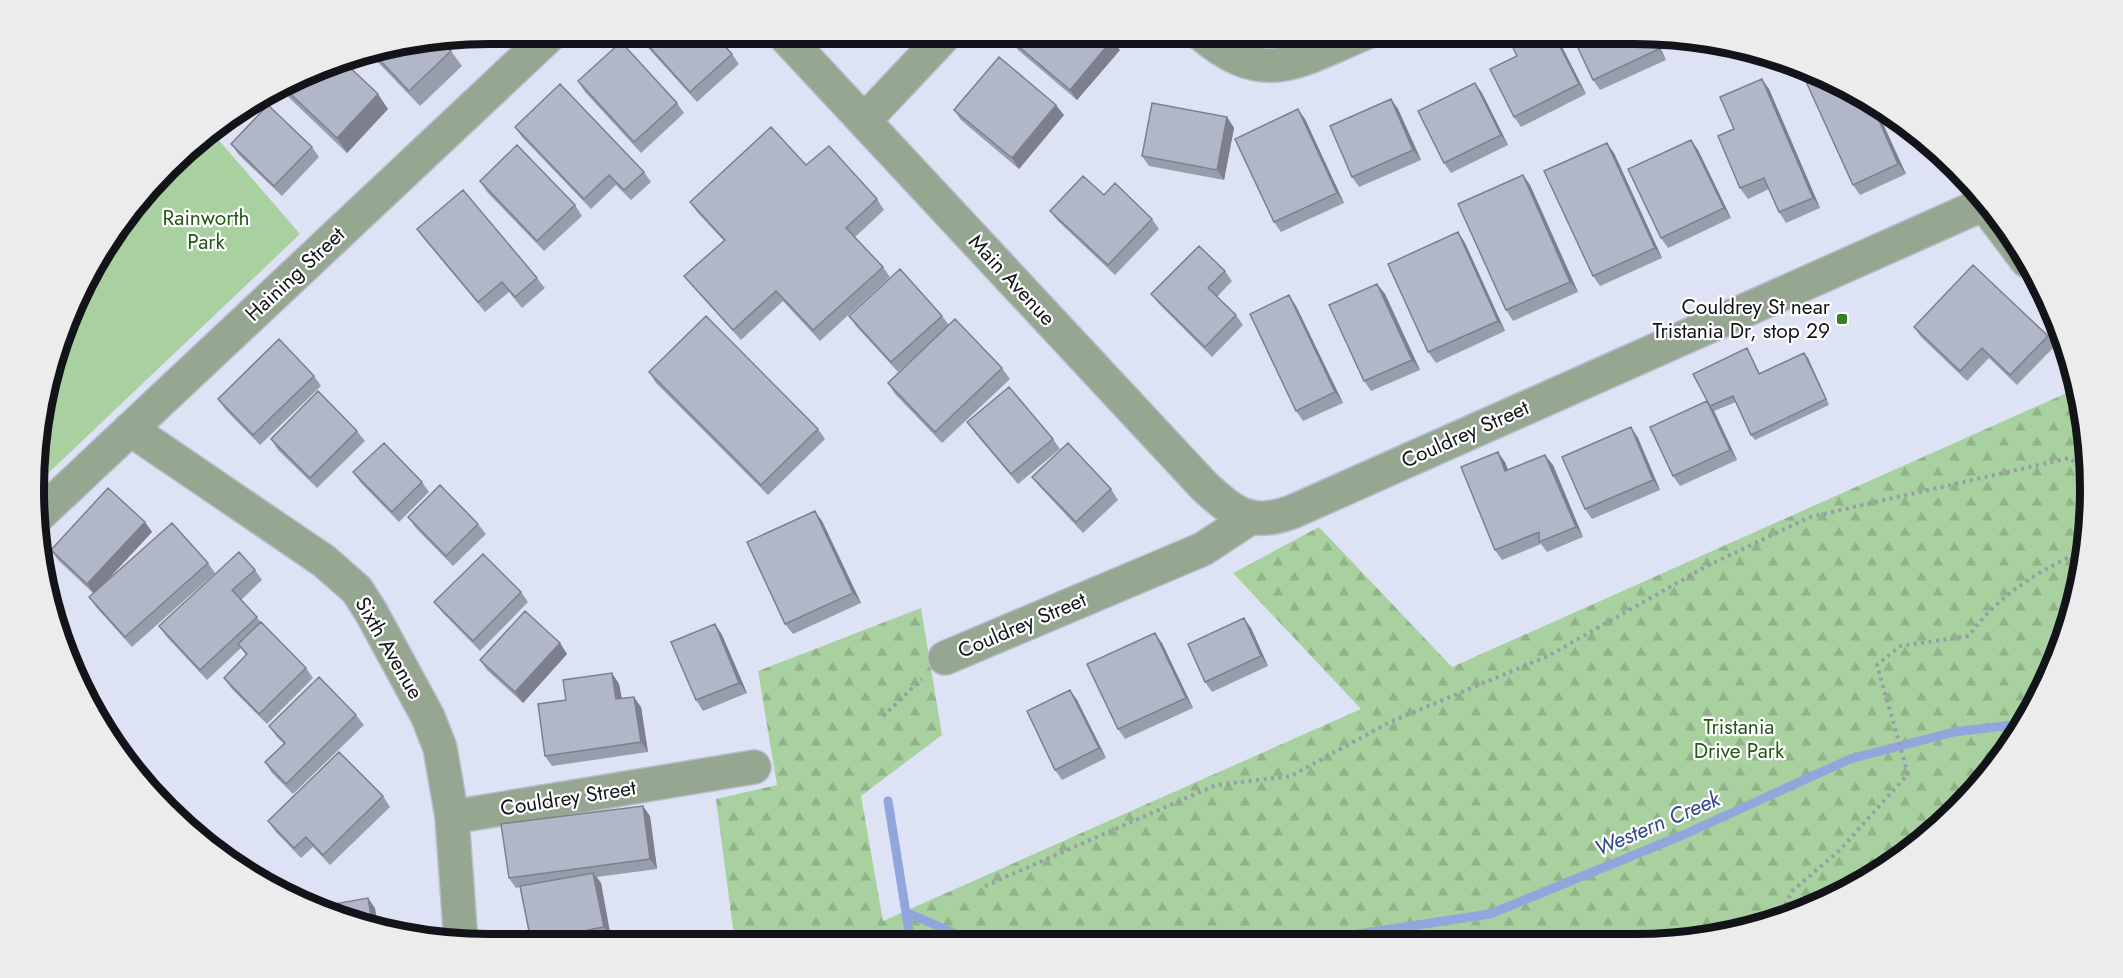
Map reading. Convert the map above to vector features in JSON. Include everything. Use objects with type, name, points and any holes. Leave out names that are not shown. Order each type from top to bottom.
[{"type":"street","name":"Haining Street","points":[[44,510],[540,44]]},
{"type":"street","name":"Main Avenue","points":[[792,44],[1205,487],[1230,509],[1250,518]]},
{"type":"street","points":[[864,121],[896,90],[936,44]]},
{"type":"street","points":[[1214,44],[1230,57],[1259,66],[1283,64],[1339,44]]},
{"type":"street","name":"Couldrey Street","points":[[945,658],[1203,549],[1250,518],[1270,519],[1292,512],[1978,206]]},
{"type":"street","name":"Sixth Avenue","points":[[130,429],[324,561],[357,590],[428,717],[440,748],[452,817],[459,934]]},
{"type":"street","name":"Couldrey Street","points":[[452,817],[754,768]]},
{"type":"path","points":[[985,886],[1216,785],[1291,776],[1390,722],[1548,656],[1707,566],[1810,517],[2069,458],[2079,466]]},
{"type":"path","points":[[1783,909],[1793,890],[1839,850],[1908,774],[1877,665],[1900,646],[1969,636],[1987,611],[2044,568],[2075,554]]},
{"type":"path","points":[[883,716],[945,658]]},
{"type":"green space","name":"Rainworth Park","points":[[216,137],[300,234],[44,477],[47,431],[52,402],[67,346],[89,292],[103,266],[136,218],[154,195],[195,154]]},
{"type":"green space","name":"Tristania Drive Park","points":[[2069,392],[2079,460],[2079,518],[2076,547],[2056,632],[2034,686],[2020,712],[1987,760],[1969,783],[1928,824],[1857,875],[1804,901],[1721,926],[1663,934],[734,934],[716,799],[777,785],[758,671],[921,608],[942,735],[861,796],[883,921],[1361,709],[1233,573],[1319,527],[1452,667]]},
{"type":"building","points":[[619,44],[623,44],[677,103],[634,142],[578,81]]},
{"type":"building","points":[[647,44],[723,44],[732,54],[690,92]]},
{"type":"building","points":[[1016,44],[1109,44],[1070,90]]},
{"type":"building","points":[[1511,44],[1559,44],[1579,84],[1514,117],[1490,69],[1517,56]]},
{"type":"building","points":[[1576,44],[1656,44],[1659,49],[1593,80]]},
{"type":"building","points":[[446,45],[451,51],[409,91],[378,58]]},
{"type":"building","points":[[999,57],[1056,105],[1012,158],[954,110]]},
{"type":"building","points":[[349,66],[378,94],[337,138],[288,91]]},
{"type":"building","points":[[1804,77],[1831,89],[1877,116],[1898,164],[1853,185]]},
{"type":"building","points":[[1762,79],[1813,198],[1779,212],[1764,178],[1740,188],[1718,136],[1734,129],[1720,97]]},
{"type":"building","points":[[1475,83],[1501,135],[1444,163],[1418,111]]},
{"type":"building","points":[[560,84],[644,172],[624,190],[609,175],[584,199],[515,127]]},
{"type":"building","points":[[1391,99],[1413,150],[1352,177],[1330,126]]},
{"type":"building","points":[[1152,103],[1227,117],[1217,170],[1142,156]]},
{"type":"building","points":[[268,105],[312,147],[274,186],[231,144]]},
{"type":"building","points":[[1298,109],[1337,193],[1274,222],[1235,139]]},
{"type":"building","points":[[771,127],[806,165],[829,146],[877,199],[846,228],[883,267],[813,330],[776,291],[733,330],[684,276],[725,240],[690,202]]},
{"type":"building","points":[[1691,140],[1724,208],[1661,238],[1628,169]]},
{"type":"building","points":[[1607,143],[1655,248],[1593,276],[1544,171]]},
{"type":"building","points":[[517,145],[575,205],[537,241],[480,181]]},
{"type":"building","points":[[1523,175],[1570,282],[1506,310],[1458,204]]},
{"type":"building","points":[[1083,176],[1104,195],[1115,183],[1152,219],[1108,265],[1050,211]]},
{"type":"building","points":[[463,190],[537,278],[515,297],[502,282],[478,302],[417,229]]},
{"type":"building","points":[[1458,232],[1498,321],[1428,352],[1388,264]]},
{"type":"building","points":[[1199,246],[1225,271],[1208,288],[1236,315],[1205,347],[1151,294]]},
{"type":"building","points":[[1973,265],[2048,336],[2010,375],[1982,348],[1960,371],[1914,327]]},
{"type":"building","points":[[900,269],[942,316],[891,362],[849,316]]},
{"type":"building","points":[[1377,284],[1412,360],[1364,381],[1329,305]]},
{"type":"building","points":[[1289,295],[1335,392],[1296,411],[1250,314]]},
{"type":"building","points":[[706,316],[818,429],[761,485],[649,372]]},
{"type":"building","points":[[955,319],[1002,368],[935,432],[888,383]]},
{"type":"building","points":[[279,339],[314,376],[253,435],[218,399]]},
{"type":"building","points":[[1747,348],[1759,374],[1804,353],[1826,399],[1751,435],[1733,396],[1710,406],[1693,374]]},
{"type":"building","points":[[1009,387],[1053,439],[1011,474],[967,422]]},
{"type":"building","points":[[318,391],[357,431],[310,478],[271,439]]},
{"type":"building","points":[[1707,401],[1730,450],[1673,476],[1650,427]]},
{"type":"building","points":[[1631,427],[1653,480],[1585,509],[1562,457]]},
{"type":"building","points":[[384,443],[422,482],[392,512],[353,472]]},
{"type":"building","points":[[1068,443],[1111,489],[1076,522],[1032,477]]},
{"type":"building","points":[[1498,452],[1505,471],[1545,455],[1576,527],[1539,542],[1539,532],[1495,550],[1461,467]]},
{"type":"building","points":[[440,485],[478,524],[446,556],[408,517]]},
{"type":"building","points":[[108,488],[145,522],[87,584],[51,550]]},
{"type":"building","points":[[815,511],[853,593],[785,624],[747,542]]},
{"type":"building","points":[[172,523],[208,563],[125,637],[89,597]]},
{"type":"building","points":[[239,552],[255,570],[232,590],[257,617],[200,670],[159,626]]},
{"type":"building","points":[[483,554],[521,592],[473,641],[434,602]]},
{"type":"building","points":[[525,611],[560,643],[515,692],[480,660]]},
{"type":"building","points":[[1244,618],[1261,656],[1205,682],[1188,644]]},
{"type":"building","points":[[261,622],[306,668],[259,714],[224,678],[247,654],[238,644]]},
{"type":"building","points":[[715,624],[739,683],[696,700],[671,642]]},
{"type":"building","points":[[1155,633],[1186,698],[1118,729],[1087,664]]},
{"type":"building","points":[[612,673],[616,699],[634,697],[641,742],[545,756],[538,704],[566,700],[563,680]]},
{"type":"building","points":[[319,677],[356,715],[286,784],[265,762],[285,743],[269,726]]},
{"type":"building","points":[[1070,690],[1099,748],[1055,770],[1027,711]]},
{"type":"building","points":[[339,752],[383,796],[323,855],[306,837],[294,848],[268,821]]},
{"type":"building","points":[[643,806],[650,859],[509,878],[501,824]]},
{"type":"building","points":[[593,873],[604,927],[568,934],[530,934],[520,886]]},
{"type":"building","points":[[368,898],[371,918],[346,911],[329,905]]},
{"type":"waterway","name":"Western Creek","points":[[1358,934],[1490,914],[1683,835],[1850,759],[1954,732],[2012,725]]},
{"type":"waterway","name":"Western Creek","points":[[888,801],[909,934]]},
{"type":"waterway","name":"Western Creek","points":[[906,912],[956,934]]},
{"type":"place","name":"Couldrey St near Tristania Dr, stop 29","points":[[1842,319]]}]
